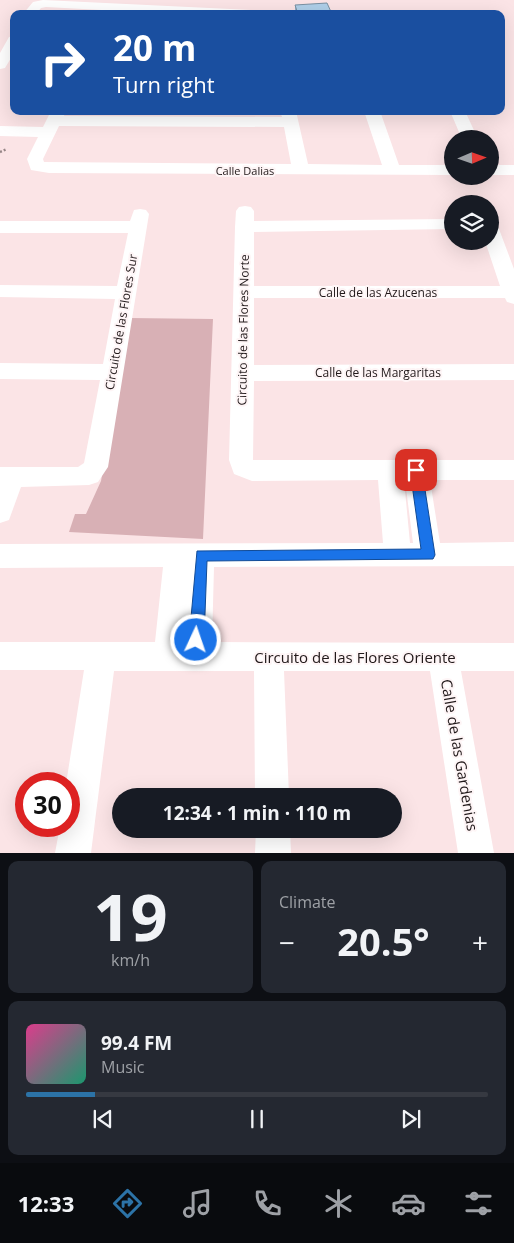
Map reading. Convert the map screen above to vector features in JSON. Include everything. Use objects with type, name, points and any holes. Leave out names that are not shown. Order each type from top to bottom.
[{"type":"street","points":[[33,10],[37,5],[46,4],[101,10],[171,5],[246,10]]},
{"type":"street","points":[[0,65],[10,47]]},
{"type":"street","points":[[373,115],[392,170]]},
{"type":"street","points":[[459,115],[466,130]]},
{"type":"street","points":[[0,131],[54,122],[289,116],[301,170]]},
{"type":"street","name":"Calle Dalias","points":[[54,122],[35,159],[37,166],[49,168],[444,170]]},
{"type":"street","points":[[499,170],[514,170]]},
{"type":"street","name":"Circuito de las Flores Norte","points":[[444,224],[245,219],[241,460],[243,467],[252,471],[514,470]]},
{"type":"street","name":"Circuito de las Flores Sur","points":[[0,227],[139,221],[96,467],[89,475],[78,478],[6,477],[0,512]]},
{"type":"street","points":[[497,250],[513,295]]},
{"type":"street","points":[[0,292],[127,293]]},
{"type":"street","name":"Calle de las Azucenas","points":[[244,292],[513,295]]},
{"type":"street","points":[[0,371],[113,372]]},
{"type":"street","name":"Calle de las Margaritas","points":[[242,373],[514,372]]},
{"type":"street","points":[[390,469],[398,555]]},
{"type":"street","points":[[416,470],[428,555]]},
{"type":"street","points":[[0,556],[514,554]]},
{"type":"street","points":[[182,657],[190,555]]},
{"type":"street","name":"Circuito de las Flores Oriente","points":[[0,656],[514,657]]},
{"type":"street","points":[[73,853],[101,657]]},
{"type":"street","points":[[269,657],[272,788]]},
{"type":"street","name":"Calle de las Gardenias","points":[[443,657],[476,853]]},
{"type":"street","points":[[273,838],[273,853]]},
{"type":"shaded area","points":[[129,318],[213,319],[203,539],[69,532],[75,514],[86,514],[101,481]]},
{"type":"building","points":[[327,3],[330,10],[297,10],[295,5]]},
{"type":"route","points":[[196,640],[201,555],[428,555],[416,470]]}]
